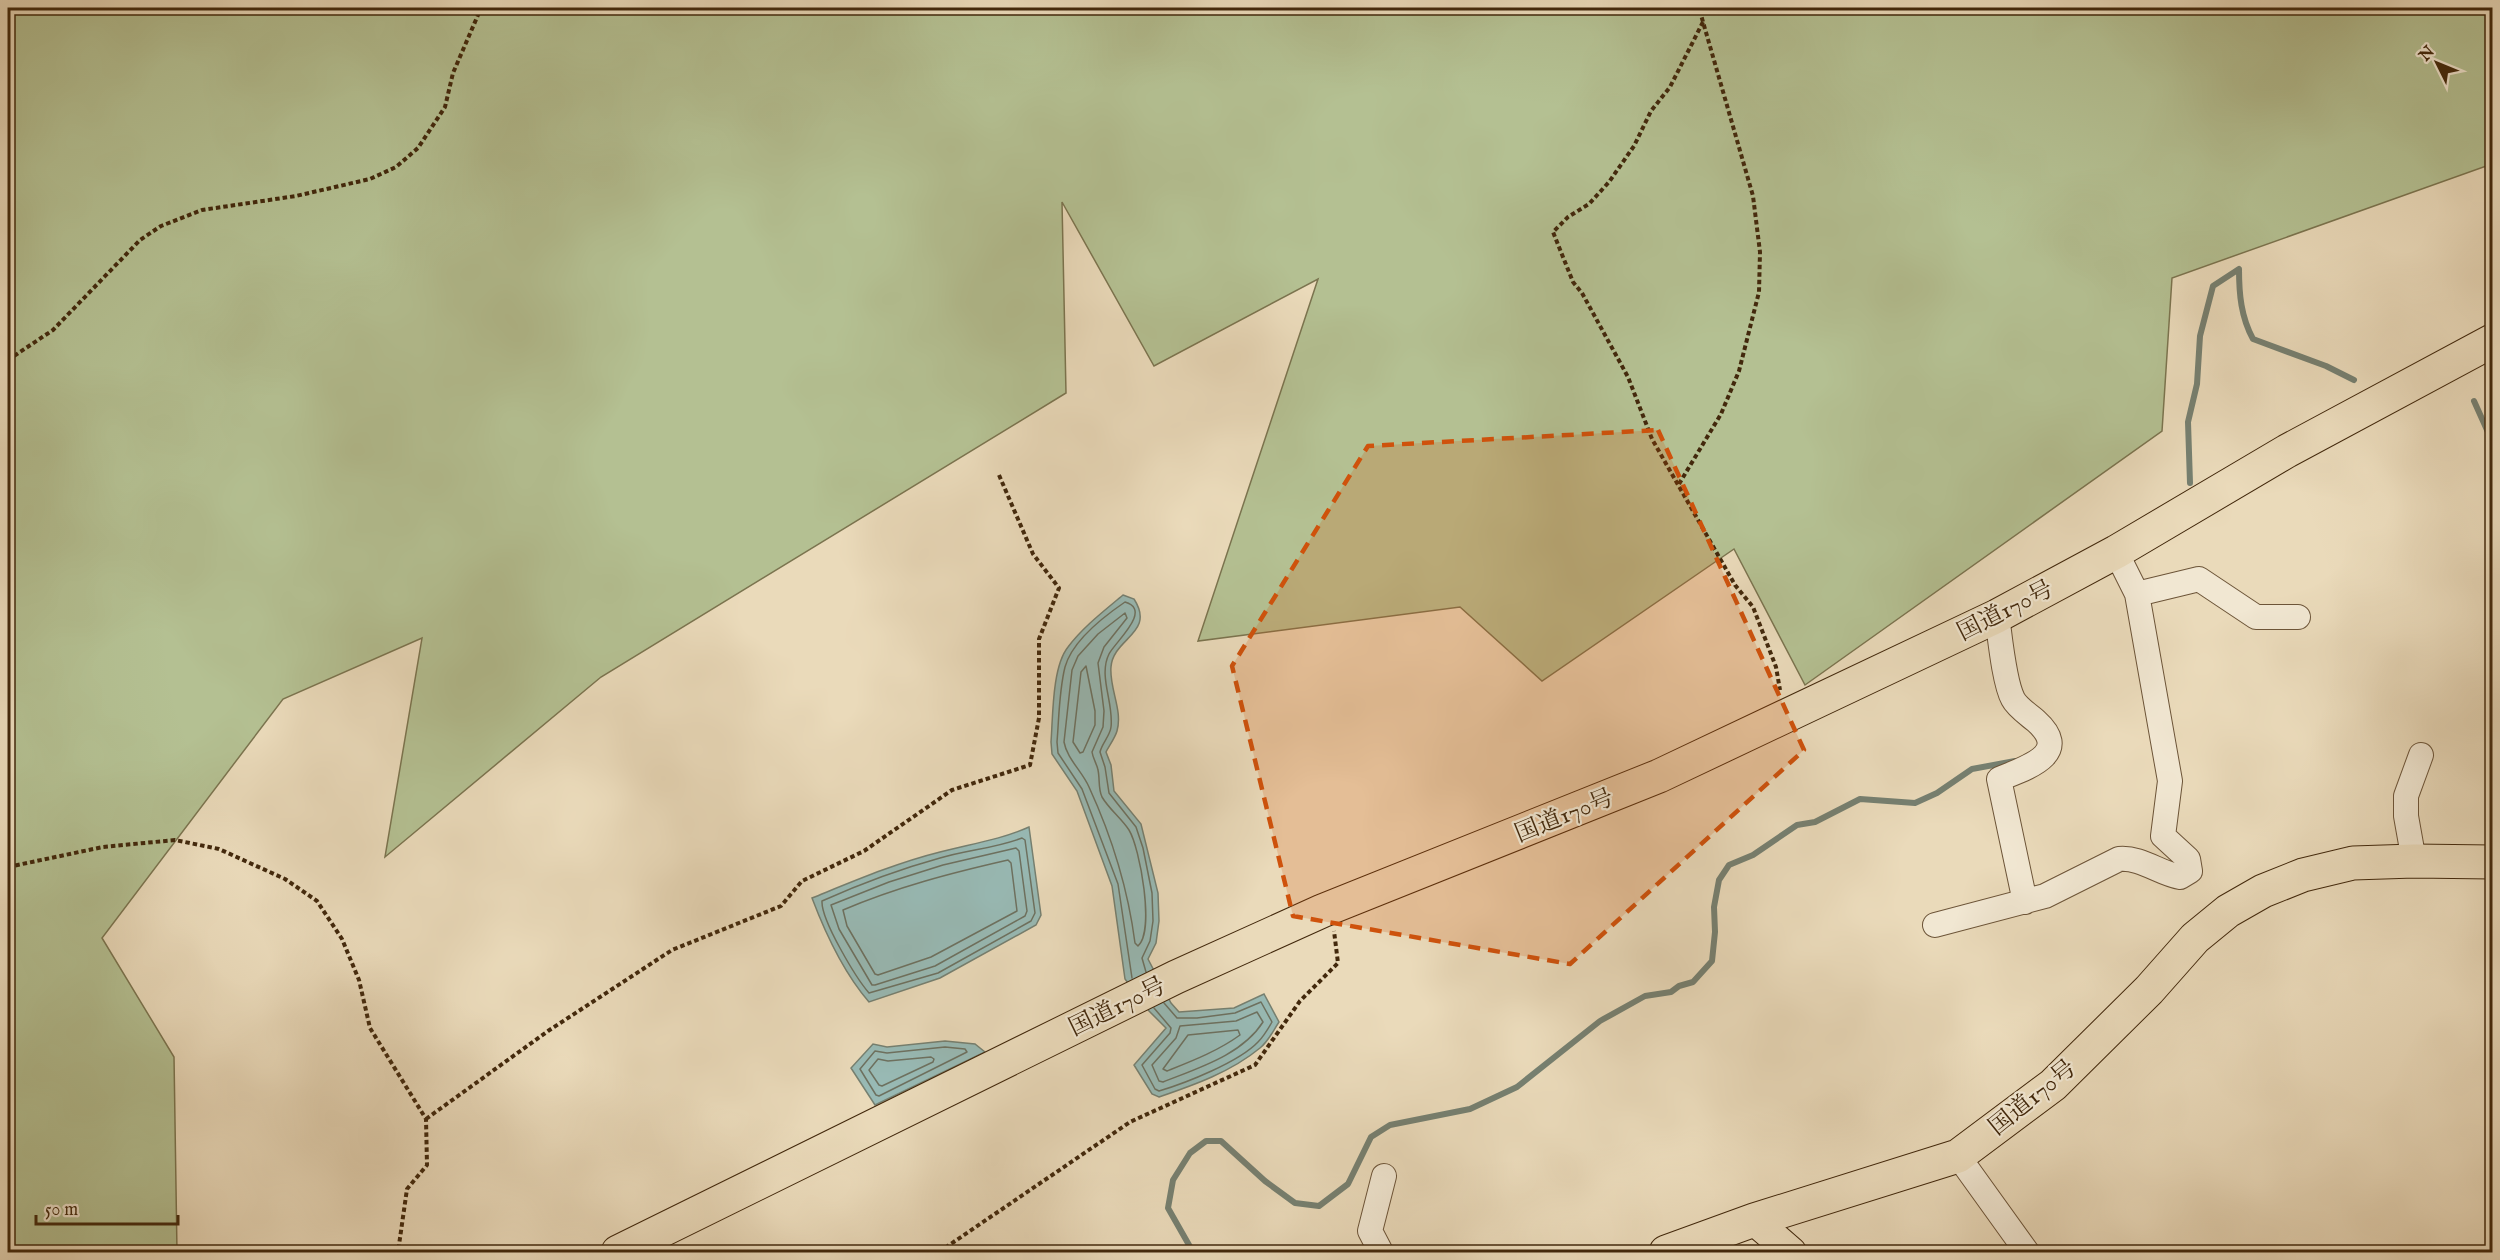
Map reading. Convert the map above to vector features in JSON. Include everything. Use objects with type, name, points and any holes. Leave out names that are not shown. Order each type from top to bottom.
[{"type":"highway","name":"国道170号","points":[[618,1252],[956,1087],[1127,999],[1331,907],[1659,776],[1997,616],[2116,552],[2287,451],[2493,341]]},
{"type":"highway","name":"国道170号","points":[[1666,1252],[1754,1220],[1958,1156],[2053,1085],[2149,990],[2195,938],[2228,911],[2263,891],[2303,874],[2354,863],[2493,862]]},
{"type":"main road","points":[[1754,1220],[1791,1252]]},
{"type":"street","points":[[1935,925],[2044,896],[2119,859],[2132,858],[2173,875],[2180,876],[2190,871],[2188,859],[2163,836],[2170,781],[2137,594],[2116,552]]},
{"type":"street","points":[[2137,594],[2199,579],[2256,617],[2298,617]]},
{"type":"street","points":[[1997,616],[2013,700],[2048,731],[2050,743],[2048,752],[2034,765],[1999,779],[2025,902]]},
{"type":"street","points":[[2414,861],[2406,816],[2406,796],[2421,755]]},
{"type":"street","points":[[1958,1156],[2027,1252]]},
{"type":"street","points":[[1381,1252],[1370,1231],[1384,1176]]},
{"type":"path","points":[[8,360],[53,330],[140,240],[161,226],[202,210],[296,195],[370,179],[396,167],[418,148],[445,107],[453,74],[481,8]]},
{"type":"path","points":[[1679,484],[1721,414],[1739,371],[1759,292],[1760,252],[1753,196],[1699,8]]},
{"type":"path","points":[[1703,22],[1670,87],[1651,111],[1634,146],[1610,182],[1589,204],[1568,217],[1553,232],[1573,282],[1582,293],[1628,377],[1652,439],[1735,585],[1753,607],[1781,685],[1777,721]]},
{"type":"path","points":[[426,1119],[548,1031],[672,950],[781,906],[802,881],[864,851],[952,790],[1030,765],[1039,718],[1039,639],[1059,588],[1033,554],[999,475]]},
{"type":"path","points":[[8,867],[103,846],[175,840],[219,849],[285,879],[316,901],[342,939],[359,980],[370,1028],[426,1119],[427,1166],[407,1189],[398,1252]]},
{"type":"path","points":[[939,1252],[1130,1122],[1255,1065],[1300,1001],[1338,963],[1331,907]]},
{"type":"highlighted area","points":[[1658,430],[1804,750],[1570,964],[1293,916],[1232,666],[1368,446]]},
{"type":"green space","points":[[8,8],[2492,8],[2492,164],[2172,278],[2162,431],[1805,685],[1734,549],[1542,681],[1460,607],[1198,641],[1318,279],[1154,366],[1062,202],[1066,393],[601,677],[385,857],[422,638],[283,699],[102,938],[174,1057],[177,1252],[8,1252]]},
{"type":"water","points":[[1123,595],[1134,599],[1140,620],[1132,635],[1113,657],[1111,675],[1118,723],[1116,734],[1106,752],[1111,765],[1114,791],[1141,824],[1158,893],[1159,921],[1156,943],[1148,959],[1171,1003],[1179,1012],[1234,1008],[1264,994],[1279,1022],[1263,1046],[1249,1057],[1199,1083],[1159,1097],[1152,1094],[1134,1065],[1166,1028],[1149,1011],[1125,979],[1112,886],[1077,791],[1052,754],[1051,742],[1054,692],[1063,656],[1080,633]]},
{"type":"water","points":[[1029,827],[1041,915],[1036,925],[940,978],[869,1002],[836,953],[812,898],[907,861],[996,839]]},
{"type":"water","points":[[945,1041],[975,1044],[985,1052],[875,1105],[851,1068],[873,1044],[887,1047]]},
{"type":"waterway","points":[[2190,483],[2188,422],[2197,384],[2200,336],[2213,286],[2239,269],[2242,305],[2253,339],[2326,366],[2354,380]]},
{"type":"waterway","points":[[2474,401],[2492,441]]},
{"type":"waterway","points":[[1193,1252],[1168,1208],[1173,1180],[1190,1153],[1206,1141],[1221,1141],[1265,1181],[1295,1203],[1319,1206],[1348,1184],[1371,1137],[1390,1125],[1470,1109],[1517,1087],[1600,1021],[1645,996],[1671,992],[1679,986],[1693,982],[1712,961],[1715,932],[1714,907],[1719,880],[1729,865],[1753,855],[1797,825],[1815,822],[1860,799],[1915,803],[1937,793],[1972,769],[2015,761]]}]
